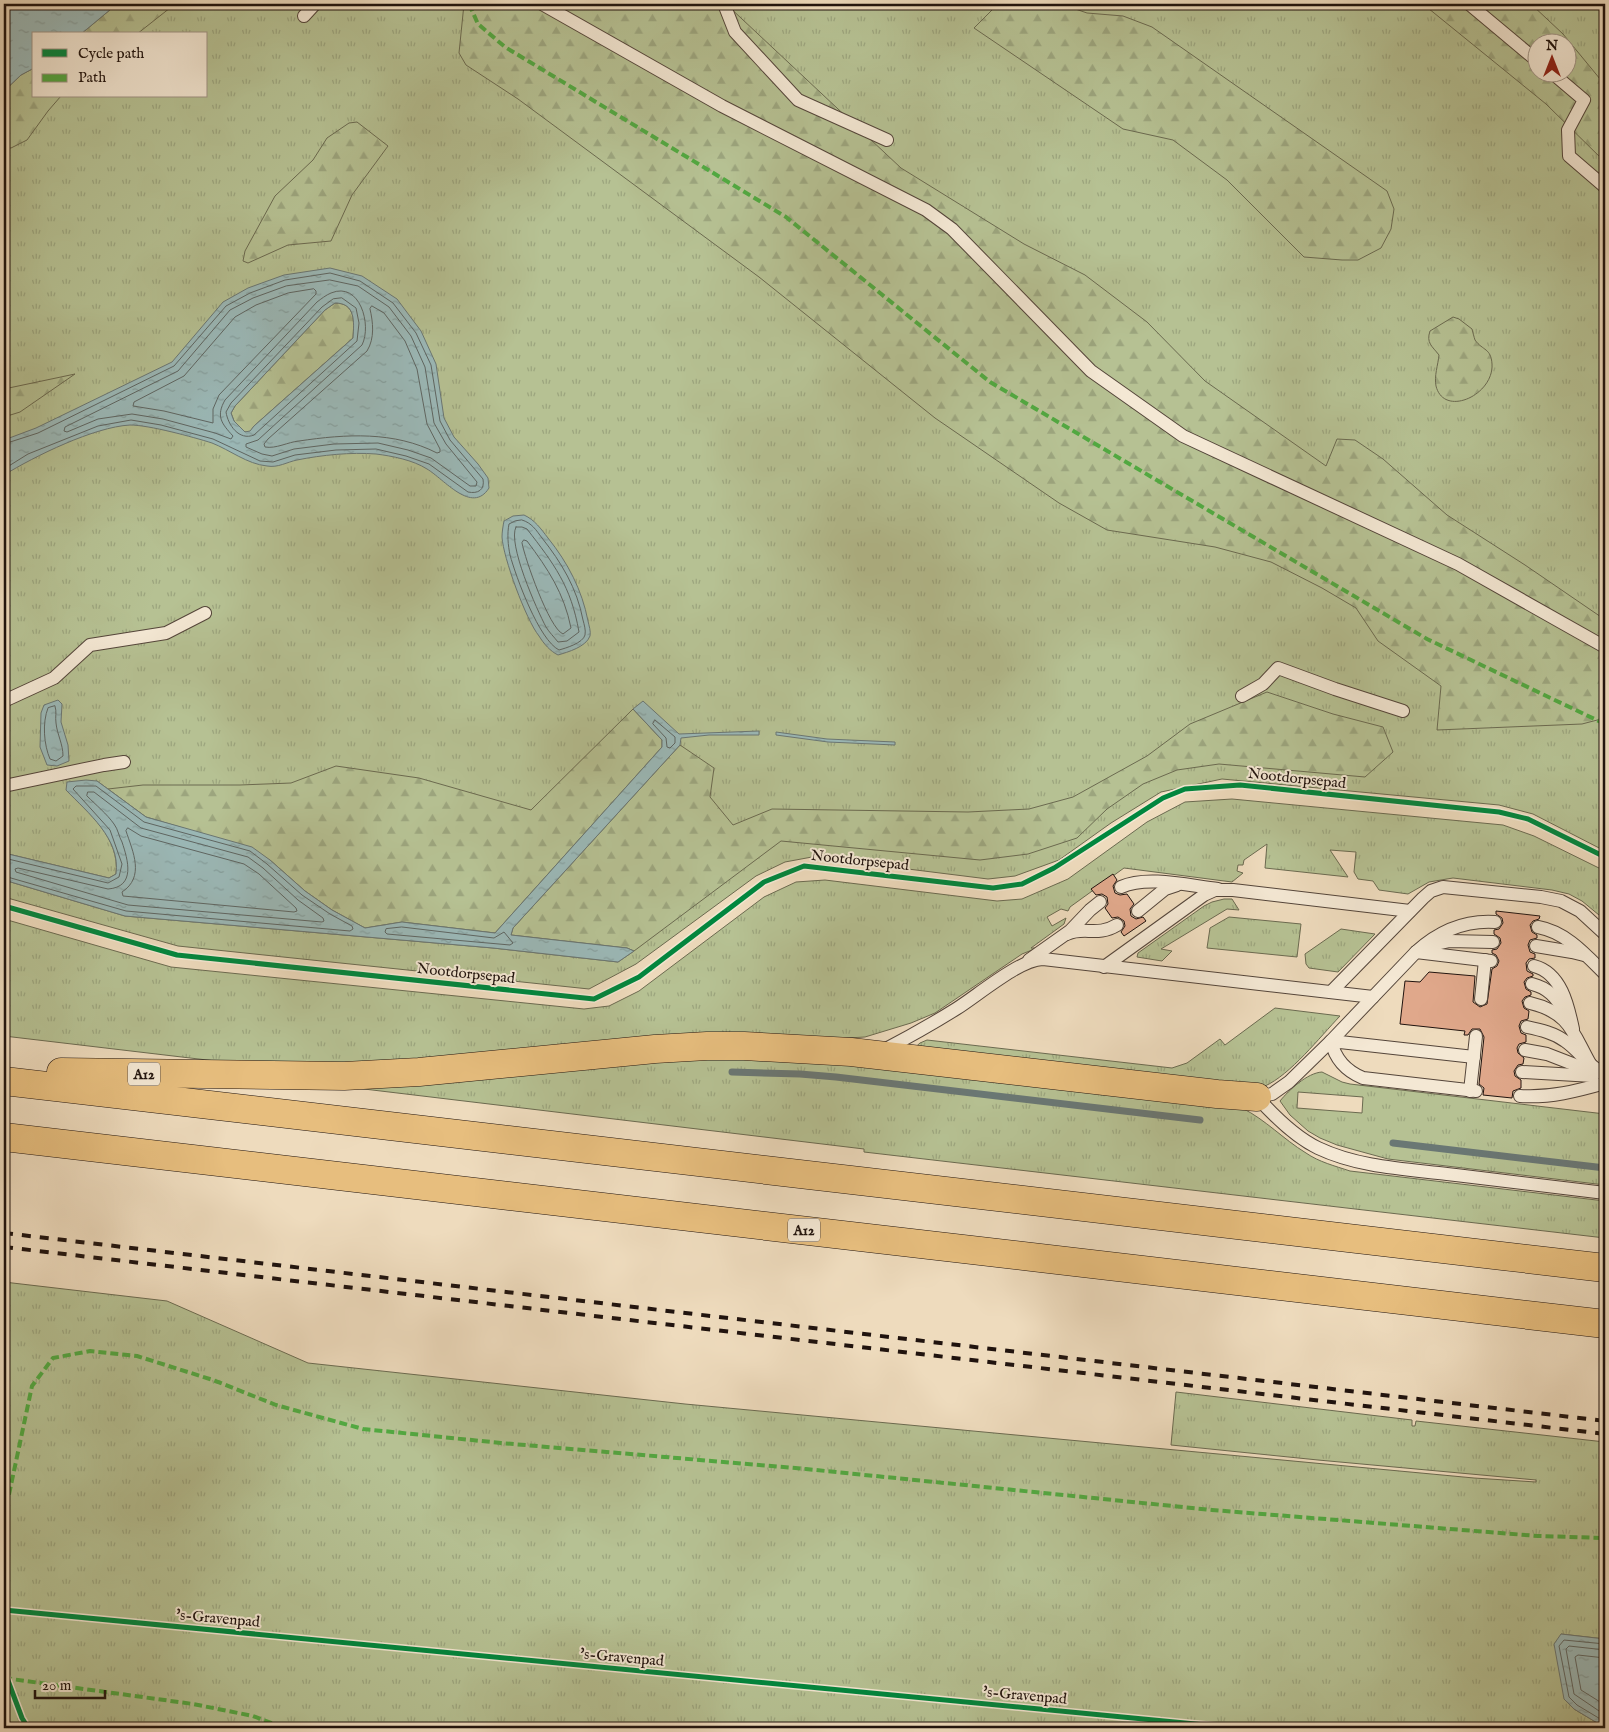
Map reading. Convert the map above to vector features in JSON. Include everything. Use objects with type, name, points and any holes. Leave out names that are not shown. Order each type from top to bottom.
[{"type":"highway","name":"A12","points":[[4,1071],[344,1076],[419,1072],[582,1055],[707,1046],[807,1048],[1258,1097]]},
{"type":"highway","name":"A12","points":[[4,1081],[1605,1268]]},
{"type":"highway","name":"A12","points":[[4,1137],[1605,1324]]},
{"type":"lane","points":[[304,16],[315,4]]},
{"type":"lane","points":[[542,4],[722,106],[926,210],[952,230],[1091,371],[1183,436],[1458,564],[1605,647]]},
{"type":"lane","points":[[724,4],[735,32],[798,100],[887,140]]},
{"type":"lane","points":[[1469,4],[1526,52]]},
{"type":"lane","points":[[1563,82],[1584,100],[1568,130],[1569,156],[1605,187]]},
{"type":"lane","points":[[4,701],[54,678],[90,645],[166,633],[205,613]]},
{"type":"lane","points":[[1242,696],[1263,684],[1278,668],[1403,711]]},
{"type":"lane","points":[[4,786],[104,764],[124,762]]},
{"type":"lane","points":[[1122,887],[1138,882],[1187,886],[1410,911]]},
{"type":"lane","points":[[1138,911],[1169,887],[1187,886]]},
{"type":"lane","points":[[1331,992],[1431,891],[1443,887],[1541,897],[1571,905],[1590,919],[1605,934]]},
{"type":"lane","points":[[1104,967],[1204,895],[1215,890],[1233,890]]},
{"type":"lane","points":[[1018,968],[1067,934],[1100,902]]},
{"type":"lane","name":"A12","points":[[1258,1097],[1267,1096],[1282,1088],[1331,1041],[1416,952],[1432,939],[1457,927],[1474,923],[1495,922]]},
{"type":"lane","points":[[1067,934],[1075,931],[1105,931],[1117,925]]},
{"type":"lane","points":[[1538,927],[1552,931],[1565,938],[1605,974]]},
{"type":"lane","name":"A12","points":[[1416,952],[1426,946],[1441,943],[1493,942]]},
{"type":"lane","points":[[1536,946],[1584,955],[1590,960]]},
{"type":"lane","points":[[1416,952],[1488,961],[1483,998]]},
{"type":"lane","points":[[872,1055],[939,1020],[1027,962],[1039,959],[1373,998]]},
{"type":"lane","points":[[1534,966],[1548,972],[1558,985],[1568,1010],[1573,1031]]},
{"type":"lane","points":[[1532,984],[1546,989],[1556,998],[1592,1067]]},
{"type":"lane","points":[[1530,1003],[1552,1010],[1573,1031]]},
{"type":"lane","points":[[1527,1027],[1550,1033],[1565,1041],[1592,1067],[1605,1076]]},
{"type":"lane","points":[[1475,1064],[1331,1041],[1336,1055],[1343,1066],[1364,1078],[1473,1091],[1478,1042]]},
{"type":"lane","points":[[1525,1050],[1547,1054],[1605,1076]]},
{"type":"lane","points":[[1522,1072],[1605,1076]]},
{"type":"lane","points":[[1520,1096],[1533,1097],[1558,1094],[1605,1083]]},
{"type":"lane","points":[[1258,1097],[1282,1122],[1302,1138],[1315,1147],[1345,1158],[1385,1166],[1605,1193]]},
{"type":"green space","points":[[117,4],[1605,4],[1605,851],[1533,814],[1499,805],[1222,779],[1161,792],[1111,823],[1059,860],[1015,876],[988,879],[812,857],[785,862],[756,876],[636,964],[589,989],[178,946],[4,897],[4,880],[125,916],[493,948],[618,962],[634,951],[627,948],[402,922],[365,928],[183,828],[146,817],[97,781],[66,790],[93,817],[108,838],[116,861],[116,874],[109,878],[4,853],[4,91],[32,70],[32,98],[208,98],[208,32],[83,32]]},
{"type":"green space","points":[[117,4],[175,4],[140,32],[83,32]]},
{"type":"green space","points":[[464,4],[726,4],[901,168],[1024,244],[1085,275],[1147,322],[1205,381],[1326,466],[1337,439],[1355,440],[1383,459],[1447,515],[1604,619],[1605,718],[1582,724],[1437,730],[1441,686],[1378,641],[1356,608],[1271,562],[1215,547],[1107,530],[1059,503],[935,418],[759,277],[518,99],[466,65],[459,53]]},
{"type":"green space","points":[[998,4],[1061,4],[1087,13],[1123,16],[1152,27],[1387,191],[1394,209],[1391,229],[1381,248],[1358,260],[1304,257],[1227,180],[1173,140],[1123,129],[974,28]]},
{"type":"green space","points":[[1423,4],[1531,4],[1561,32],[1526,32],[1526,82],[1576,82],[1576,50],[1605,85],[1605,162],[1546,104]]},
{"type":"green space","points":[[32,69],[32,98],[59,98],[27,140],[11,148],[4,148],[4,91],[21,75]]},
{"type":"green space","points":[[357,122],[388,146],[352,195],[331,241],[288,245],[248,263],[243,261],[245,251],[275,196],[313,160],[327,138],[349,123]]},
{"type":"green space","points":[[335,303],[347,306],[350,310],[353,320],[353,338],[254,426],[250,432],[245,432],[234,421],[231,413],[235,406],[325,310]]},
{"type":"green space","points":[[1453,317],[1459,319],[1472,329],[1475,340],[1488,352],[1492,364],[1490,375],[1485,385],[1468,399],[1458,401],[1448,400],[1441,396],[1436,386],[1439,355],[1430,344],[1429,339],[1430,331]]},
{"type":"green space","points":[[75,374],[20,412],[4,417],[4,389]]},
{"type":"green space","points":[[1267,692],[1333,714],[1383,727],[1393,752],[1365,777],[1219,764],[1177,770],[1143,784],[1107,809],[1077,838],[1028,854],[980,860],[781,841],[634,951],[627,948],[511,935],[513,928],[680,745],[714,768],[710,797],[733,825],[772,809],[968,812],[1029,809],[1073,797],[1147,756],[1190,724]]},
{"type":"green space","points":[[633,709],[662,740],[662,747],[495,933],[402,922],[365,928],[332,910],[305,891],[270,860],[183,828],[146,817],[108,789],[143,785],[291,783],[336,766],[419,778],[531,810]]},
{"type":"green space","points":[[1232,799],[1503,825],[1534,836],[1605,871],[1605,920],[1582,901],[1569,894],[1552,890],[1453,878],[1429,882],[1408,894],[1379,890],[1373,881],[1358,879],[1354,872],[1356,852],[1330,850],[1348,877],[1265,868],[1267,844],[1244,860],[1243,865],[1238,865],[1237,871],[1243,873],[1232,882],[1124,868],[1070,907],[1068,911],[1061,909],[1047,917],[1052,926],[1066,918],[1064,924],[1031,948],[1037,948],[1022,954],[935,1013],[911,1023],[865,1037],[384,1065],[224,1062],[4,1036],[4,919],[171,967],[584,1009],[609,1006],[639,991],[764,897],[796,882],[825,880],[997,901],[1022,899],[1068,879],[1147,822],[1185,802]]},
{"type":"green space","points":[[1224,899],[1232,899],[1239,910],[1227,909],[1161,949],[1172,951],[1162,961],[1137,957],[1138,953],[1204,906]]},
{"type":"green space","points":[[1229,917],[1301,924],[1297,957],[1207,948],[1210,928]]},
{"type":"green space","points":[[1341,929],[1375,934],[1338,972],[1309,968],[1306,964],[1305,954]]},
{"type":"green space","points":[[1275,1008],[1340,1016],[1294,1065],[1275,1081],[1265,1086],[912,1050],[927,1040],[1172,1068],[1187,1063],[1220,1039],[1225,1045]]},
{"type":"green space","points":[[771,1054],[1242,1108],[1311,1156],[1327,1164],[1350,1171],[1605,1201],[1605,1238],[864,1152],[864,1149],[339,1086]]},
{"type":"green space","points":[[1322,1072],[1350,1084],[1605,1114],[1605,1185],[1388,1159],[1337,1145],[1308,1131],[1290,1115],[1280,1101],[1299,1083],[1316,1073]],"holes":[[[1298,1092],[1363,1097],[1362,1113],[1297,1108]]]},
{"type":"green space","points":[[4,1282],[167,1301],[308,1363],[685,1404],[1474,1478],[1536,1482],[1536,1480],[1171,1445],[1176,1392],[1412,1420],[1412,1426],[1415,1426],[1416,1421],[1605,1442],[1605,1639],[1561,1634],[1574,1709],[1599,1724],[1599,1728],[4,1728]]},
{"type":"water","points":[[4,4],[117,4],[83,32],[32,32],[32,69],[21,75],[4,91]]},
{"type":"water","points":[[330,268],[362,276],[397,299],[421,331],[436,364],[444,418],[454,437],[488,478],[489,488],[482,495],[475,498],[466,496],[421,466],[395,457],[366,453],[336,454],[267,466],[252,463],[212,443],[159,429],[130,425],[99,431],[82,437],[48,451],[4,475],[4,440],[36,428],[172,362],[223,302],[248,288],[284,275]],"holes":[[[335,303],[347,306],[352,314],[353,338],[250,431],[245,432],[234,421],[231,413],[235,406],[325,310]]]},
{"type":"water","points":[[524,515],[538,525],[562,557],[578,588],[585,610],[590,632],[588,640],[576,649],[558,655],[543,642],[528,617],[506,559],[502,535],[504,521],[513,516]]},
{"type":"water","points":[[58,700],[62,704],[61,722],[68,745],[69,761],[57,766],[47,765],[40,747],[41,713],[44,705]]},
{"type":"water","points":[[643,701],[679,734],[759,731],[759,735],[709,735],[681,738],[680,745],[513,928],[511,935],[627,948],[634,951],[618,962],[493,948],[125,916],[4,880],[4,853],[109,878],[116,874],[116,861],[108,838],[93,817],[66,790],[67,782],[97,781],[146,817],[252,847],[305,891],[332,910],[365,928],[402,922],[495,933],[662,747],[662,740],[633,709]]},
{"type":"water","points":[[776,732],[827,739],[895,742],[895,745],[828,742],[776,735]]},
{"type":"water","points":[[1561,1634],[1605,1639],[1605,1728],[1599,1728],[1599,1724],[1574,1709],[1564,1699],[1554,1644]]},
{"type":"building","points":[[1113,874],[1117,880],[1113,886],[1115,893],[1120,895],[1127,894],[1134,904],[1130,909],[1131,916],[1136,919],[1143,917],[1146,921],[1124,936],[1121,932],[1125,926],[1124,921],[1118,917],[1112,918],[1105,908],[1108,904],[1107,897],[1102,894],[1096,895],[1091,889]]},
{"type":"building","points":[[1496,911],[1540,916],[1539,919],[1533,921],[1530,925],[1532,932],[1537,935],[1537,938],[1530,940],[1528,945],[1530,952],[1535,954],[1535,958],[1529,959],[1526,963],[1527,971],[1533,974],[1533,976],[1527,978],[1524,982],[1526,989],[1531,992],[1531,995],[1525,997],[1522,1001],[1524,1008],[1529,1011],[1528,1019],[1521,1021],[1519,1026],[1521,1033],[1526,1035],[1526,1042],[1519,1044],[1517,1048],[1518,1053],[1524,1058],[1523,1064],[1518,1065],[1514,1071],[1515,1076],[1521,1080],[1521,1088],[1513,1091],[1512,1098],[1483,1095],[1484,1088],[1479,1084],[1484,1037],[1480,1029],[1472,1029],[1468,1035],[1464,1035],[1465,1031],[1400,1024],[1405,981],[1420,982],[1429,972],[1475,976],[1473,1002],[1480,1007],[1487,1004],[1492,969],[1497,966],[1499,961],[1496,955],[1492,953],[1492,950],[1497,949],[1501,943],[1500,938],[1494,934],[1494,930],[1499,929],[1503,923],[1502,918],[1496,914]]},
{"type":"waterway","points":[[732,1072],[836,1077],[1200,1120]]},
{"type":"waterway","points":[[1393,1143],[1605,1168]]},
{"type":"railway","points":[[4,1233],[1605,1421]]},
{"type":"railway","points":[[4,1247],[1605,1434]]},
{"type":"marked path","points":[[469,4],[478,24],[505,47],[786,217],[990,382],[1427,639],[1605,724]]},
{"type":"marked path","points":[[4,1518],[32,1386],[53,1358],[90,1351],[137,1356],[213,1380],[276,1405],[363,1429],[501,1443],[806,1469],[1212,1510],[1538,1536],[1605,1538]]},
{"type":"marked path","points":[[4,1678],[193,1704],[253,1716],[284,1728]]},
{"type":"marked path","points":[[4,1719],[8,1728]]},
{"type":"cycle path","name":"Nootdorpsepad","points":[[4,906],[177,955],[594,999],[639,977],[764,882],[804,866],[993,888],[1022,884],[1054,868],[1163,798],[1185,789],[1240,785],[1499,812],[1528,819],[1605,857]]},
{"type":"cycle path","name":"'s-Gravenpad","points":[[4,1610],[1237,1728]]},
{"type":"cycle path","points":[[4,1670],[22,1718],[28,1728]]}]
